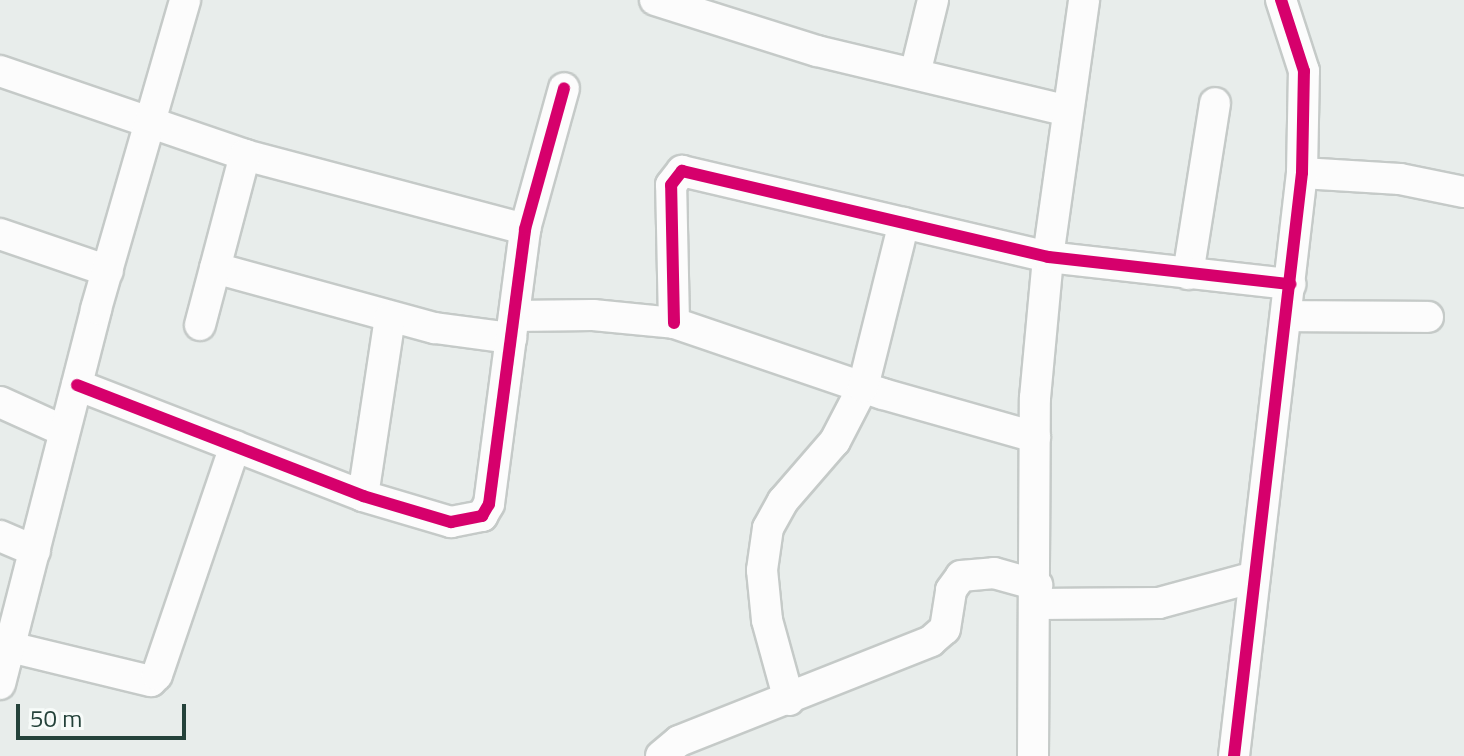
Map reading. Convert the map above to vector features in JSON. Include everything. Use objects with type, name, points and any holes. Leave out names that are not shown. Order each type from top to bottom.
[{"type":"street","points":[[185,0],[64,431],[3,670],[142,682],[157,675],[235,446]]},
{"type":"street","points":[[655,0],[817,51],[1068,111]]},
{"type":"street","points":[[915,74],[933,0]]},
{"type":"street","points":[[1033,756],[1037,595],[1035,437],[1048,257],[1084,0]]},
{"type":"street","points":[[1234,756],[1302,173],[1304,71],[1281,0]]},
{"type":"street","points":[[0,71],[150,119],[245,155],[525,229]]},
{"type":"street","points":[[77,385],[363,496],[451,522],[482,516],[489,504],[525,229],[564,88]]},
{"type":"street","points":[[1188,274],[1215,103]]},
{"type":"street","points":[[200,325],[245,155]]},
{"type":"street","points":[[674,323],[671,185],[682,171],[1048,257],[1290,284]]},
{"type":"street","points":[[1302,173],[1400,179],[1464,192]]},
{"type":"street","points":[[789,700],[767,620],[762,570],[768,528],[783,501],[835,441],[863,387],[904,223]]},
{"type":"street","points":[[0,234],[108,271]]},
{"type":"street","points":[[215,268],[390,317],[512,327],[593,315],[674,323],[863,387],[1035,437]]},
{"type":"street","points":[[1286,316],[1428,317]]},
{"type":"street","points":[[363,496],[390,317]]},
{"type":"street","points":[[0,402],[64,431]]},
{"type":"street","points":[[0,536],[35,551]]},
{"type":"street","points":[[661,756],[679,741],[789,700],[931,641],[945,629],[951,590],[961,576],[994,573],[1037,595],[1159,603],[1255,577]]},
{"type":"cycle path","points":[[1234,756],[1302,173],[1304,71],[1281,0]]},
{"type":"cycle path","points":[[77,385],[363,496],[451,522],[482,516],[489,504],[525,229],[564,88]]},
{"type":"cycle path","points":[[674,323],[671,185],[682,171],[1048,257],[1290,284]]}]
